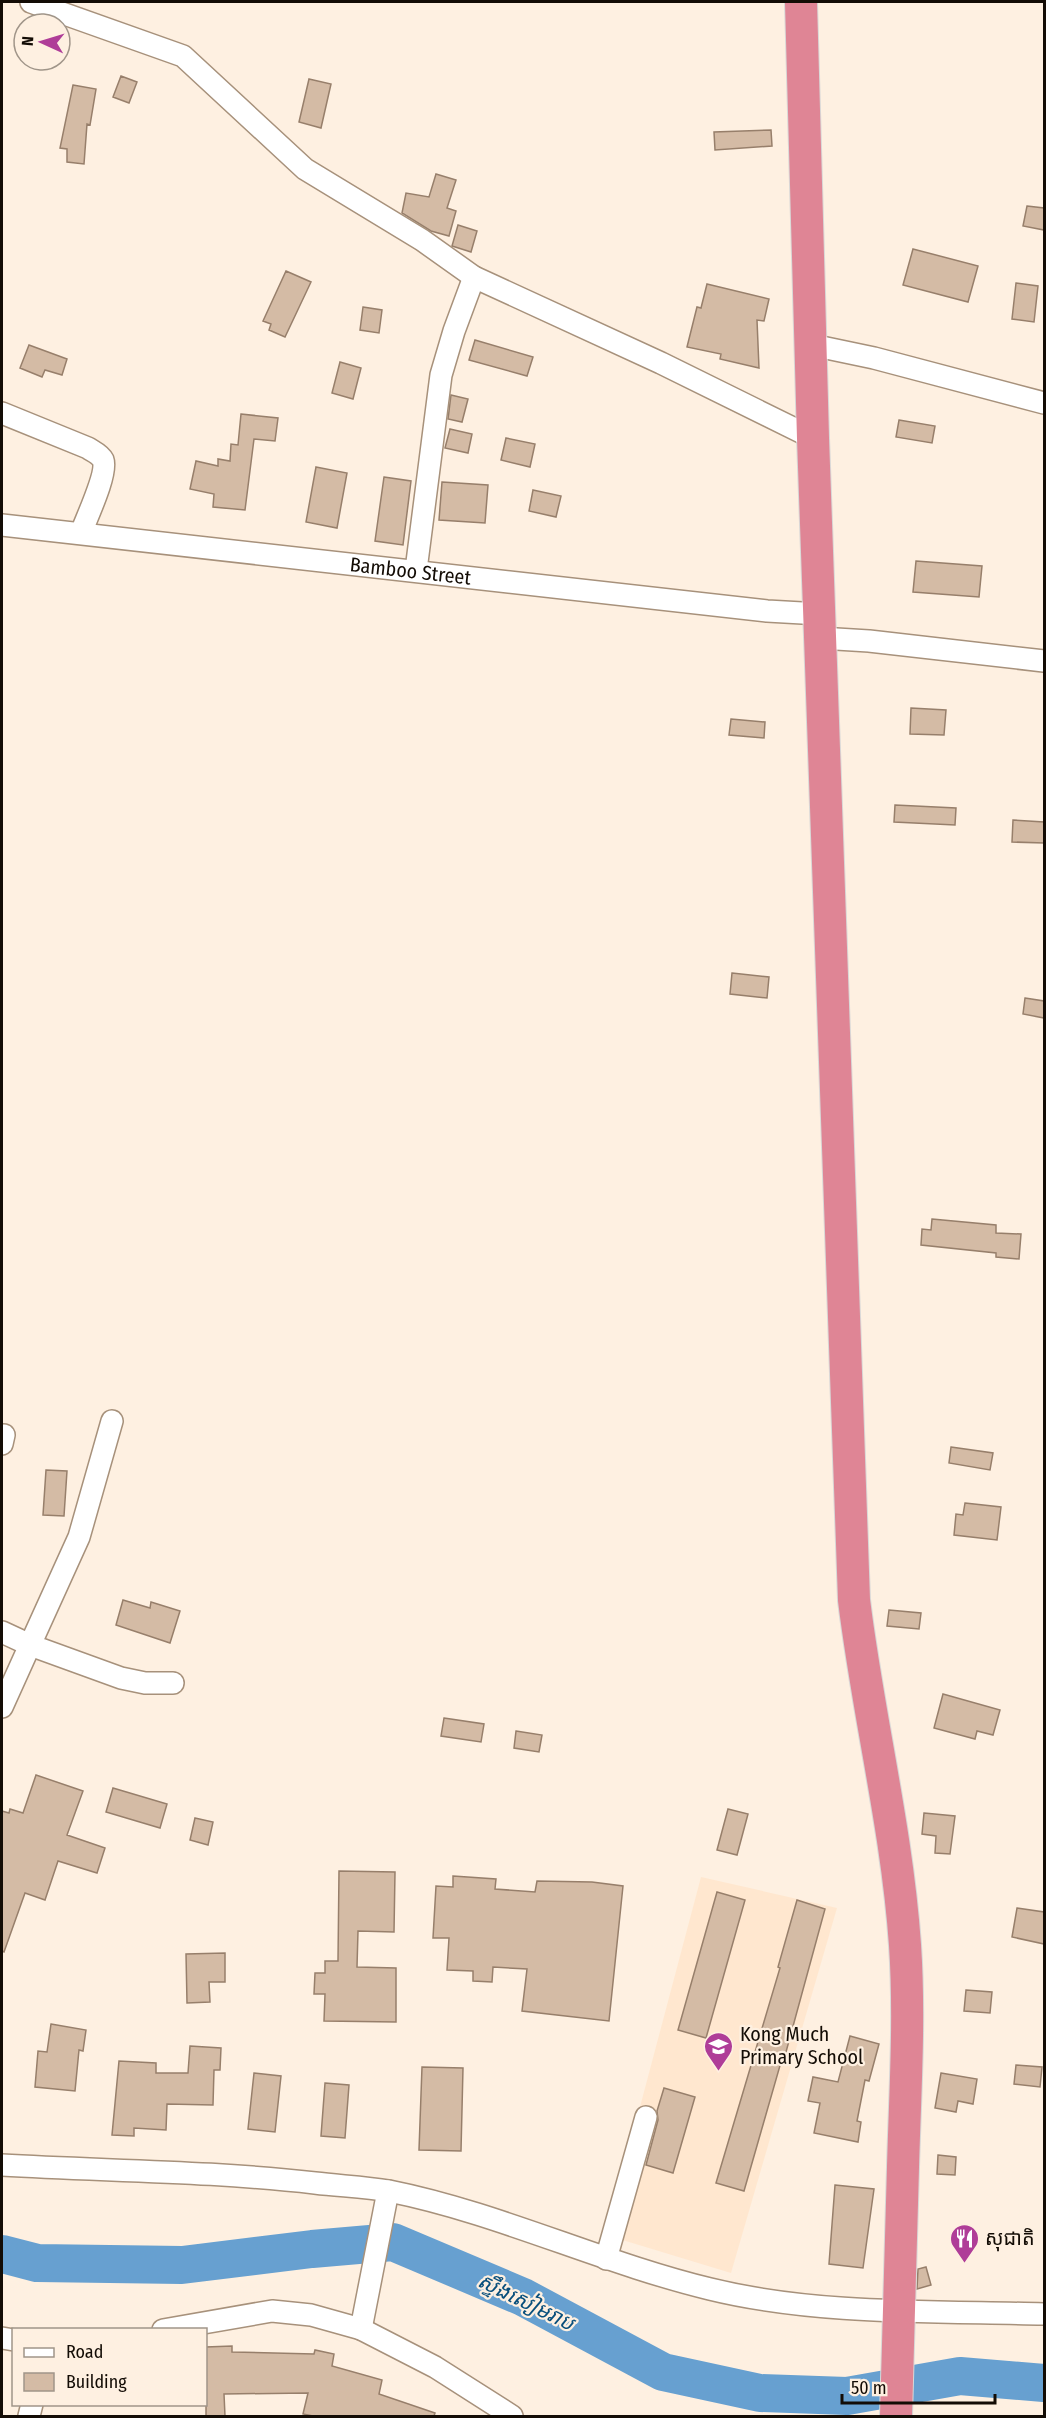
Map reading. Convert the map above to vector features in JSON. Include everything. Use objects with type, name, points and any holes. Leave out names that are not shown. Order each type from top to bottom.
[{"type":"highway","points":[[801,2],[813,438],[854,1600],[862,1665],[897,1867],[905,1945],[908,2018],[896,2416]]},
{"type":"street","points":[[31,2],[183,56],[305,169],[422,240],[474,277],[661,363],[813,438]]},
{"type":"street","points":[[416,570],[441,375],[474,277]]},
{"type":"street","points":[[812,345],[874,358],[1044,403]]},
{"type":"street","points":[[2,413],[88,448],[99,454],[103,460],[102,474],[81,533]]},
{"type":"street","name":"Bamboo Street","points":[[2,525],[767,611],[869,641],[1044,661]]},
{"type":"street","points":[[2,1707],[79,1537],[112,1421]]},
{"type":"street","points":[[2,1632],[30,1645],[121,1678],[146,1683],[173,1683]]},
{"type":"street","points":[[606,2259],[646,2117]]},
{"type":"street","points":[[2,2165],[271,2178],[386,2198],[438,2203],[537,2234],[606,2259],[711,2290],[790,2304],[1044,2314]]},
{"type":"street","points":[[361,2329],[370,2292],[386,2198]]},
{"type":"street","points":[[174,2328],[272,2311],[311,2315],[361,2329],[435,2367],[512,2416]]},
{"type":"shaded area","name":"Kong Much Primary School","points":[[701,1877],[837,1908],[731,2273],[606,2235]]},
{"type":"building","points":[[121,76],[137,82],[129,103],[113,97]]},
{"type":"building","points":[[309,79],[331,84],[321,128],[299,122]]},
{"type":"building","points":[[73,85],[96,89],[90,125],[87,124],[84,164],[67,162],[67,149],[60,148]]},
{"type":"building","points":[[771,130],[772,146],[715,150],[714,132]]},
{"type":"building","points":[[436,174],[456,180],[447,208],[456,211],[449,236],[431,231],[402,213],[406,193],[429,197]]},
{"type":"building","points":[[1027,206],[1044,208],[1044,230],[1023,226]]},
{"type":"building","points":[[458,225],[477,231],[471,252],[452,246]]},
{"type":"building","points":[[913,249],[978,266],[968,302],[903,285]]},
{"type":"building","points":[[286,271],[311,282],[285,337],[269,330],[271,324],[263,321]]},
{"type":"building","points":[[1016,283],[1038,286],[1034,322],[1012,319]]},
{"type":"building","points":[[707,284],[769,299],[764,321],[757,320],[759,368],[720,359],[721,354],[687,347],[697,307],[701,308]]},
{"type":"building","points":[[363,307],[382,310],[379,333],[360,330]]},
{"type":"building","points":[[475,340],[533,357],[527,376],[469,360]]},
{"type":"building","points":[[29,345],[67,359],[62,375],[45,370],[42,377],[20,368]]},
{"type":"building","points":[[340,362],[361,368],[353,399],[332,393]]},
{"type":"building","points":[[451,395],[468,399],[462,422],[448,419]]},
{"type":"building","points":[[241,414],[278,418],[275,441],[254,439],[245,510],[213,507],[214,494],[190,489],[196,461],[218,466],[218,459],[230,461],[231,444],[238,445]]},
{"type":"building","points":[[899,420],[935,426],[932,443],[896,437]]},
{"type":"building","points":[[450,429],[472,434],[468,453],[445,448]]},
{"type":"building","points":[[506,438],[535,444],[530,467],[501,460]]},
{"type":"building","points":[[316,467],[347,473],[337,528],[306,522]]},
{"type":"building","points":[[384,477],[411,481],[403,545],[375,541]]},
{"type":"building","points":[[442,482],[488,485],[485,523],[439,520]]},
{"type":"building","points":[[533,490],[561,496],[556,517],[529,511]]},
{"type":"building","points":[[916,561],[982,566],[979,597],[913,592]]},
{"type":"building","points":[[911,708],[946,710],[944,735],[910,734]]},
{"type":"building","points":[[731,719],[765,722],[764,738],[729,735]]},
{"type":"building","points":[[895,805],[956,808],[955,825],[894,822]]},
{"type":"building","points":[[1013,820],[1044,822],[1044,843],[1012,842]]},
{"type":"building","points":[[732,973],[769,977],[767,998],[730,994]]},
{"type":"building","points":[[1025,998],[1044,1001],[1044,1018],[1023,1014]]},
{"type":"building","points":[[932,1219],[996,1225],[996,1233],[1021,1234],[1019,1259],[996,1257],[996,1253],[921,1245],[922,1229],[931,1230]]},
{"type":"building","points":[[951,1447],[993,1453],[990,1470],[949,1463]]},
{"type":"building","points":[[46,1470],[67,1471],[64,1516],[43,1515]]},
{"type":"building","points":[[965,1503],[1001,1507],[997,1540],[954,1535],[956,1514],[963,1515]]},
{"type":"building","points":[[123,1600],[150,1608],[151,1602],[180,1611],[170,1643],[116,1625]]},
{"type":"building","points":[[889,1610],[921,1613],[919,1629],[887,1626]]},
{"type":"building","points":[[943,1694],[1000,1710],[993,1735],[977,1731],[975,1739],[934,1728]]},
{"type":"building","points":[[444,1718],[484,1724],[481,1742],[441,1736]]},
{"type":"building","points":[[516,1731],[542,1735],[539,1752],[514,1748]]},
{"type":"building","points":[[36,1775],[83,1791],[67,1835],[105,1848],[97,1873],[58,1861],[45,1900],[25,1893],[4,1952],[2,1951],[2,1811],[9,1813],[10,1809],[23,1813]]},
{"type":"building","points":[[113,1788],[167,1804],[160,1828],[106,1812]]},
{"type":"building","points":[[728,1809],[748,1814],[737,1855],[717,1850]]},
{"type":"building","points":[[924,1813],[955,1816],[950,1854],[935,1853],[936,1836],[922,1834]]},
{"type":"building","points":[[195,1818],[213,1822],[208,1845],[190,1840]]},
{"type":"building","points":[[339,1871],[395,1872],[394,1932],[358,1931],[357,1967],[396,1968],[396,2022],[324,2021],[325,1994],[314,1994],[315,1973],[325,1973],[325,1961],[338,1961]]},
{"type":"building","points":[[453,1876],[496,1879],[495,1889],[535,1892],[537,1881],[592,1882],[623,1886],[609,2021],[522,2011],[527,1969],[493,1967],[492,1982],[473,1981],[473,1971],[447,1970],[449,1938],[433,1938],[436,1886],[453,1887]]},
{"type":"building","points":[[717,1892],[745,1900],[706,2038],[678,2030]]},
{"type":"building","points":[[797,1900],[825,1909],[783,2063],[781,2062],[744,2191],[716,2183],[780,1968],[778,1967]]},
{"type":"building","points":[[1017,1908],[1044,1912],[1044,1944],[1012,1937]]},
{"type":"building","points":[[225,1953],[225,1982],[209,1982],[210,2002],[187,2003],[186,1954]]},
{"type":"building","points":[[966,1990],[992,1992],[990,2013],[964,2011]]},
{"type":"building","points":[[51,2024],[86,2030],[83,2051],[79,2050],[75,2091],[35,2087],[38,2051],[47,2052]]},
{"type":"building","points":[[850,2036],[879,2044],[869,2081],[865,2080],[857,2121],[861,2122],[858,2142],[814,2133],[820,2103],[808,2101],[813,2077],[838,2082]]},
{"type":"building","points":[[190,2046],[221,2048],[220,2070],[214,2070],[213,2105],[167,2104],[166,2130],[134,2128],[134,2136],[112,2135],[119,2061],[156,2063],[156,2073],[188,2073]]},
{"type":"building","points":[[1016,2065],[1042,2067],[1040,2087],[1014,2084]]},
{"type":"building","points":[[422,2067],[463,2068],[461,2151],[419,2150]]},
{"type":"building","points":[[254,2073],[281,2076],[275,2132],[248,2129]]},
{"type":"building","points":[[941,2073],[977,2079],[973,2104],[958,2101],[956,2112],[935,2108]]},
{"type":"building","points":[[325,2083],[349,2085],[345,2138],[321,2136]]},
{"type":"building","points":[[664,2088],[695,2097],[673,2173],[646,2165]]},
{"type":"building","points":[[938,2155],[956,2157],[955,2175],[937,2174]]},
{"type":"building","points":[[835,2185],[874,2189],[863,2268],[829,2264]]},
{"type":"building","points":[[926,2267],[931,2285],[917,2289],[918,2269]]},
{"type":"building","points":[[232,2346],[232,2352],[314,2354],[315,2350],[334,2354],[332,2366],[382,2380],[379,2394],[435,2413],[434,2416],[313,2416],[303,2414],[308,2393],[224,2394],[225,2416],[206,2416],[207,2347]]},
{"type":"waterway","name":"ស្ទឹងសៀមរាប","points":[[2,2254],[37,2263],[182,2265],[312,2249],[393,2242],[523,2297],[663,2372],[760,2393],[847,2396],[960,2376],[1044,2383]]},
{"type":"place","name":"Kong Much Primary School","points":[[719,2072]]},
{"type":"place","name":"សុជាតិ","points":[[964,2264]]}]
